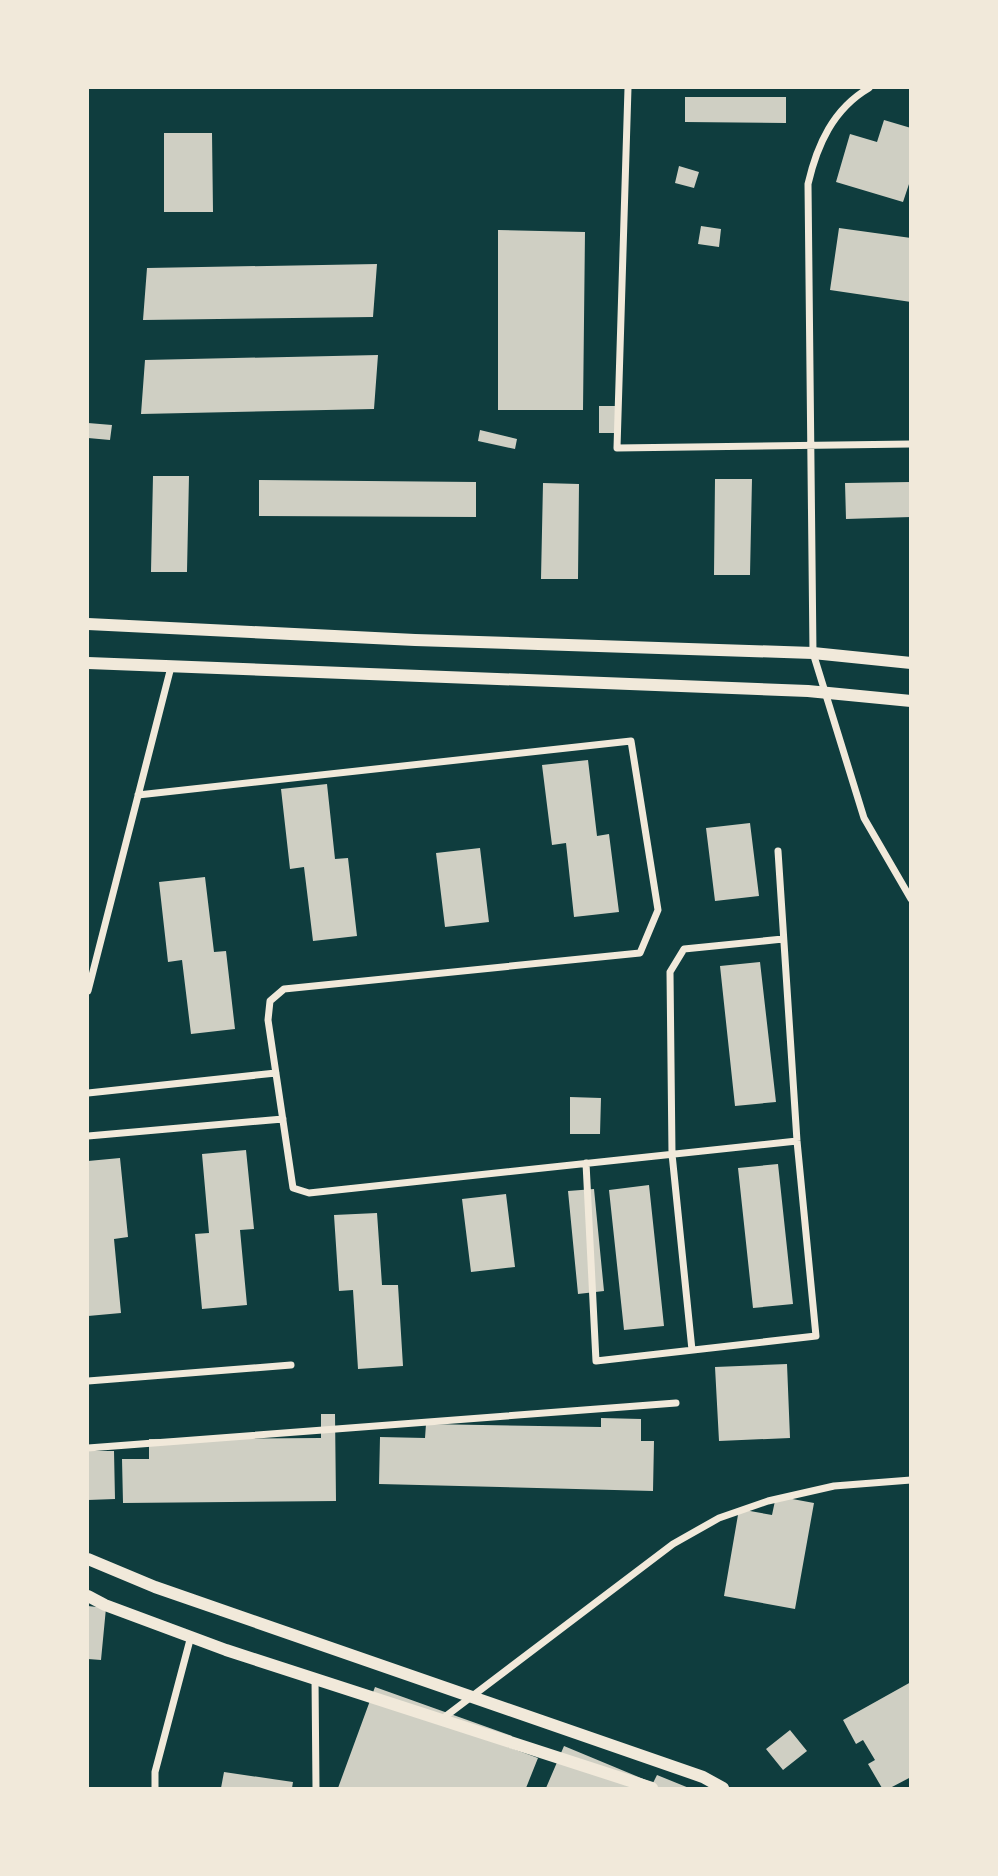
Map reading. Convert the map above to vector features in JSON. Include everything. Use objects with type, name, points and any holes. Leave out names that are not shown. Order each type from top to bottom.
[{"type":"street","points":[[628,88],[617,448],[911,444]]},
{"type":"street","points":[[869,88],[853,97],[831,125],[815,153],[808,184],[813,653],[864,818],[911,899]]},
{"type":"street","points":[[88,624],[415,640],[813,653],[911,663]]},
{"type":"street","points":[[88,663],[824,692],[911,701]]},
{"type":"street","points":[[88,991],[171,667]]},
{"type":"street","points":[[138,795],[631,741],[658,910],[640,953],[284,989],[270,1001],[268,1020],[293,1188],[309,1193],[797,1141]]},
{"type":"street","points":[[586,1163],[596,1361],[816,1336],[797,1141],[778,851]]},
{"type":"street","points":[[692,1350],[672,1154],[670,972],[684,949],[783,939]]},
{"type":"street","points":[[88,1093],[276,1073]]},
{"type":"street","points":[[88,1136],[283,1119]]},
{"type":"street","points":[[88,1381],[291,1365]]},
{"type":"street","points":[[88,1448],[676,1403]]},
{"type":"street","points":[[442,1719],[673,1544],[719,1518],[768,1502],[834,1486],[911,1480]]},
{"type":"street","points":[[88,1559],[155,1587],[703,1777],[723,1788]]},
{"type":"street","points":[[88,1596],[105,1605],[191,1636],[652,1788]]},
{"type":"street","points":[[155,1788],[155,1772],[191,1636]]},
{"type":"street","points":[[315,1678],[316,1788]]},
{"type":"building","points":[[685,97],[786,97],[786,123],[685,122]]},
{"type":"building","points":[[884,120],[911,128],[911,178],[903,202],[836,182],[850,134],[877,142]]},
{"type":"building","points":[[164,133],[212,133],[213,212],[164,212]]},
{"type":"building","points":[[679,166],[699,172],[694,188],[675,183]]},
{"type":"building","points":[[701,226],[721,229],[719,247],[698,244]]},
{"type":"building","points":[[839,228],[911,238],[911,302],[830,290]]},
{"type":"building","points":[[498,230],[585,232],[583,410],[498,410]]},
{"type":"building","points":[[377,264],[373,317],[143,320],[147,268]]},
{"type":"building","points":[[378,355],[374,409],[141,414],[145,360]]},
{"type":"building","points":[[599,406],[618,406],[619,433],[599,433]]},
{"type":"building","points":[[88,423],[112,425],[110,440],[88,438]]},
{"type":"building","points":[[480,430],[517,439],[515,449],[478,441]]},
{"type":"building","points":[[153,476],[189,476],[187,572],[151,572]]},
{"type":"building","points":[[715,479],[752,479],[750,575],[714,575]]},
{"type":"building","points":[[259,480],[476,482],[476,517],[259,516]]},
{"type":"building","points":[[911,482],[911,517],[846,519],[845,483]]},
{"type":"building","points":[[543,483],[579,484],[578,579],[541,579]]},
{"type":"building","points":[[588,760],[597,836],[609,834],[619,912],[574,917],[566,843],[552,845],[542,765]]},
{"type":"building","points":[[327,784],[335,859],[348,858],[357,936],[313,941],[304,867],[290,869],[281,789]]},
{"type":"building","points":[[750,823],[759,896],[715,901],[706,828]]},
{"type":"building","points":[[480,848],[489,922],[445,927],[436,853]]},
{"type":"building","points":[[205,877],[214,952],[226,951],[235,1029],[191,1034],[182,960],[168,962],[159,882]]},
{"type":"building","points":[[760,962],[776,1102],[735,1106],[720,966]]},
{"type":"building","points":[[570,1097],[601,1098],[600,1134],[570,1134]]},
{"type":"building","points":[[246,1150],[254,1229],[240,1230],[247,1305],[202,1309],[195,1234],[209,1233],[202,1154]]},
{"type":"building","points":[[120,1158],[128,1237],[114,1239],[121,1313],[88,1316],[88,1161]]},
{"type":"building","points":[[778,1164],[793,1304],[753,1308],[738,1168]]},
{"type":"building","points":[[649,1185],[664,1326],[624,1330],[609,1190]]},
{"type":"building","points":[[594,1189],[604,1291],[578,1294],[568,1191]]},
{"type":"building","points":[[506,1194],[515,1267],[471,1272],[462,1199]]},
{"type":"building","points":[[377,1213],[382,1285],[398,1285],[403,1366],[358,1369],[353,1290],[339,1291],[334,1215]]},
{"type":"building","points":[[787,1364],[790,1438],[719,1441],[715,1367]]},
{"type":"building","points":[[321,1414],[335,1414],[336,1501],[123,1503],[122,1459],[149,1459],[149,1439],[321,1438]]},
{"type":"building","points":[[601,1418],[641,1419],[641,1441],[654,1441],[653,1491],[379,1484],[380,1437],[425,1438],[426,1424],[601,1427]]},
{"type":"building","points":[[88,1451],[114,1451],[115,1499],[88,1500]]},
{"type":"building","points":[[776,1496],[814,1503],[795,1609],[724,1596],[739,1509],[772,1515]]},
{"type":"building","points":[[88,1606],[106,1608],[101,1660],[88,1659]]},
{"type":"building","points":[[911,1682],[911,1777],[890,1788],[882,1788],[868,1764],[875,1760],[863,1740],[856,1744],[843,1720]]},
{"type":"building","points":[[375,1687],[512,1736],[508,1747],[538,1758],[526,1788],[338,1788]]},
{"type":"building","points":[[790,1730],[807,1751],[783,1770],[766,1749]]},
{"type":"building","points":[[564,1746],[653,1783],[657,1775],[689,1788],[546,1788]]},
{"type":"building","points":[[224,1772],[293,1782],[292,1788],[221,1788]]}]
